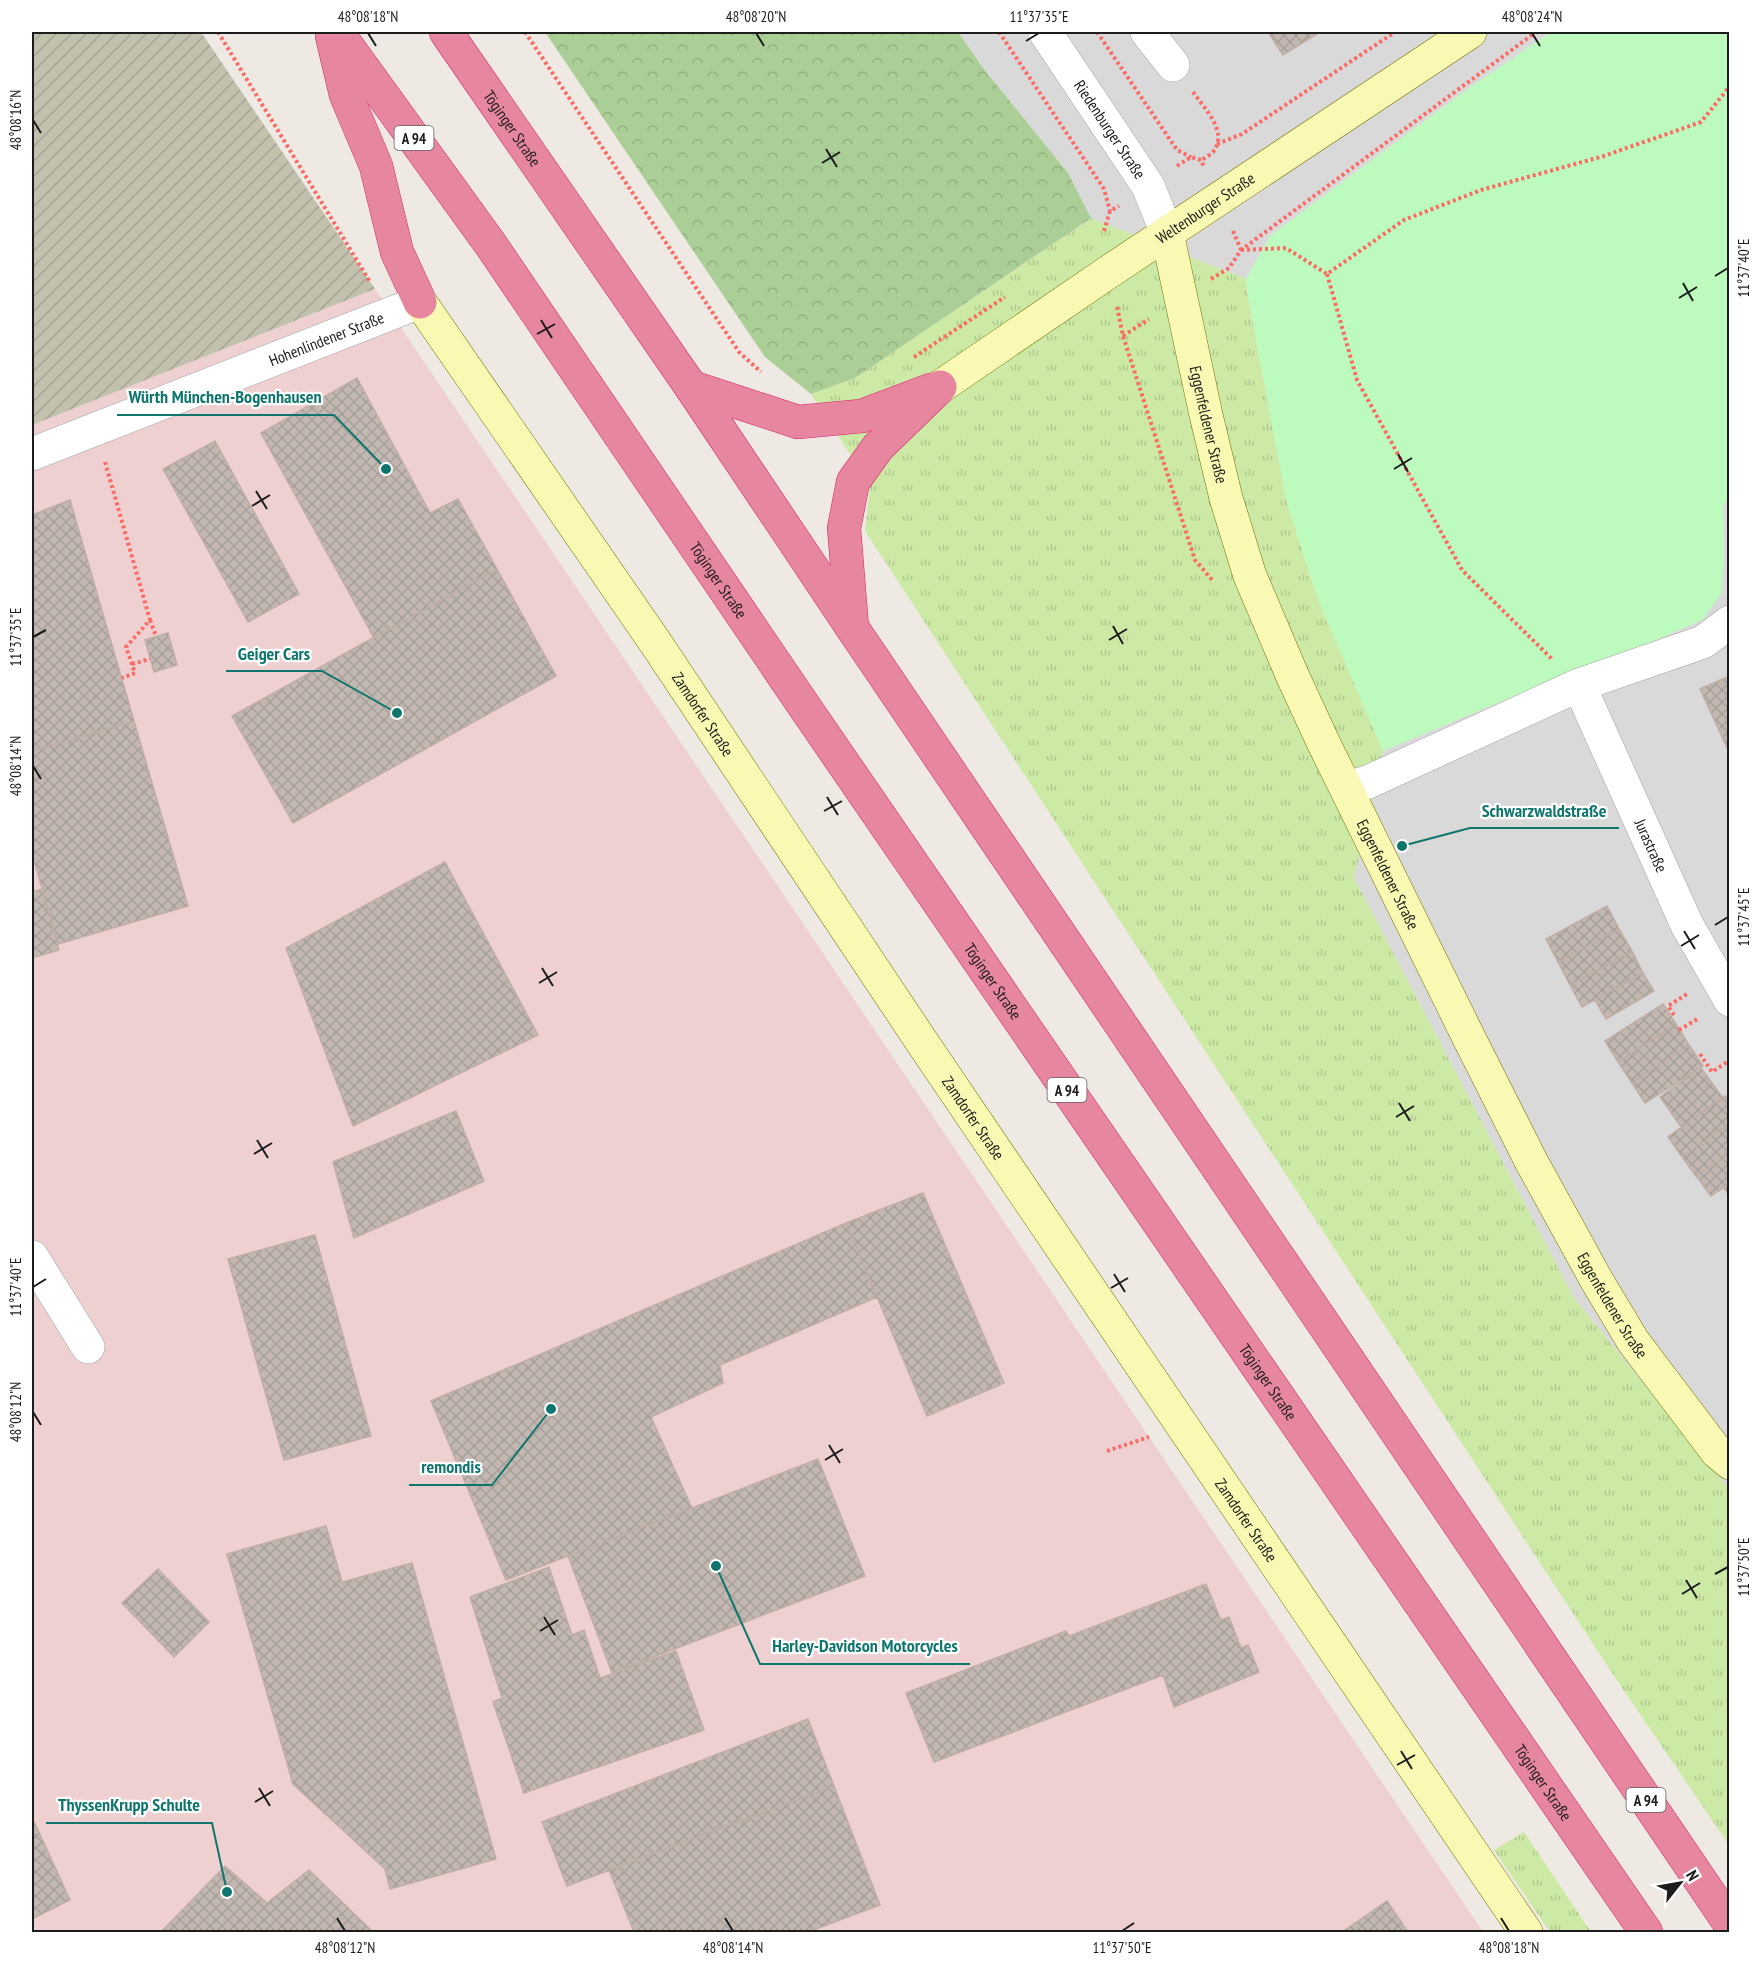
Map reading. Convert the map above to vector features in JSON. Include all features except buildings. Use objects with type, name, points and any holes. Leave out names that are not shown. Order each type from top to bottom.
[{"type":"highway","points":[[331,32],[346,95],[376,166],[409,306]]},
{"type":"highway","name":"Töginger Straße","points":[[337,32],[491,245],[811,716],[1646,1932]]},
{"type":"highway","name":"Töginger Straße","points":[[446,32],[691,387],[1730,1924]]},
{"type":"highway","points":[[691,387],[798,422],[862,416],[940,387]]},
{"type":"highway","points":[[853,629],[844,528],[853,482],[878,447],[940,387]]},
{"type":"street","name":"Riedenburger Straße","points":[[1045,32],[1148,186],[1167,233]]},
{"type":"street","points":[[1148,32],[1173,65]]},
{"type":"street","name":"Weltenburger Straße","points":[[940,387],[1470,32]]},
{"type":"street","name":"Eggenfeldener Straße","points":[[1167,233],[1226,498],[1250,576],[1293,677],[1531,1161],[1597,1281],[1633,1341],[1717,1452],[1730,1463]]},
{"type":"street","name":"Hohenlindener Straße","points":[[32,454],[409,306]]},
{"type":"street","name":"Zamdorfer Straße","points":[[409,306],[655,642],[926,1048],[1526,1932]]},
{"type":"street","points":[[1346,788],[1368,782],[1579,685],[1702,642],[1730,622]]},
{"type":"street","name":"Jurastraße","points":[[1579,685],[1683,916],[1730,1000]]},
{"type":"street","points":[[32,1257],[88,1347]]},
{"type":"path","points":[[218,32],[366,278],[409,306]]},
{"type":"path","points":[[525,32],[739,352],[763,373]]},
{"type":"path","points":[[999,32],[1104,189],[1110,211]]},
{"type":"path","points":[[1097,32],[1177,150],[1191,157]]},
{"type":"path","points":[[1217,144],[1242,134],[1395,32]]},
{"type":"path","points":[[1536,32],[1241,250],[1286,248],[1326,274],[1357,380],[1462,570],[1579,685]]},
{"type":"path","points":[[1173,65],[1218,129],[1217,144],[1213,152],[1201,160]]},
{"type":"path","points":[[1326,274],[1404,220],[1481,190],[1604,156],[1701,122],[1730,86]]},
{"type":"path","points":[[914,357],[1014,291]]},
{"type":"path","points":[[102,453],[156,636]]},
{"type":"path","points":[[122,678],[135,673],[126,647],[150,620]]},
{"type":"path","points":[[132,664],[150,658]]},
{"type":"path","points":[[1700,1054],[1712,1072],[1730,1060]]},
{"type":"path","points":[[1107,1451],[1156,1435]]},
{"type":"shaded area","points":[[32,32],[201,32],[375,289],[32,425]]},
{"type":"shaded area","points":[[958,32],[1551,32],[1465,91],[1270,236],[1246,279],[1091,218],[1068,173],[983,68]]},
{"type":"shaded area","points":[[375,289],[1483,1932],[32,1932],[32,425]]},
{"type":"shaded area","points":[[1729,496],[1729,1489],[1574,1298],[1354,878],[1383,751],[1588,665],[1647,644],[1721,594],[1724,560],[1723,506]]},
{"type":"green space","points":[[545,32],[958,32],[983,68],[1068,173],[1091,218],[855,378],[811,394],[765,357]]},
{"type":"green space","points":[[1551,32],[1729,32],[1730,496],[1723,506],[1724,560],[1721,594],[1702,620],[1383,751],[1317,597],[1286,499],[1246,279],[1270,236],[1465,91]]},
{"type":"green space","points":[[1091,218],[1246,279],[1286,499],[1317,597],[1383,751],[1354,878],[1574,1298],[1729,1489],[1729,1845],[1614,1676],[865,531],[870,485],[811,394],[855,378]]},
{"type":"green space","points":[[1524,1832],[1591,1932],[1550,1932],[1494,1850]]},
{"type":"place","name":"Würth München-Bogenhausen","points":[[386,469]]},
{"type":"place","name":"Geiger Cars","points":[[397,713]]},
{"type":"place","name":"Schwarzwaldstraße","points":[[1402,846]]},
{"type":"place","name":"remondis","points":[[551,1409]]},
{"type":"place","name":"Harley-Davidson Motorcycles","points":[[716,1566]]},
{"type":"place","name":"ThyssenKrupp Schulte","points":[[227,1892]]}]
